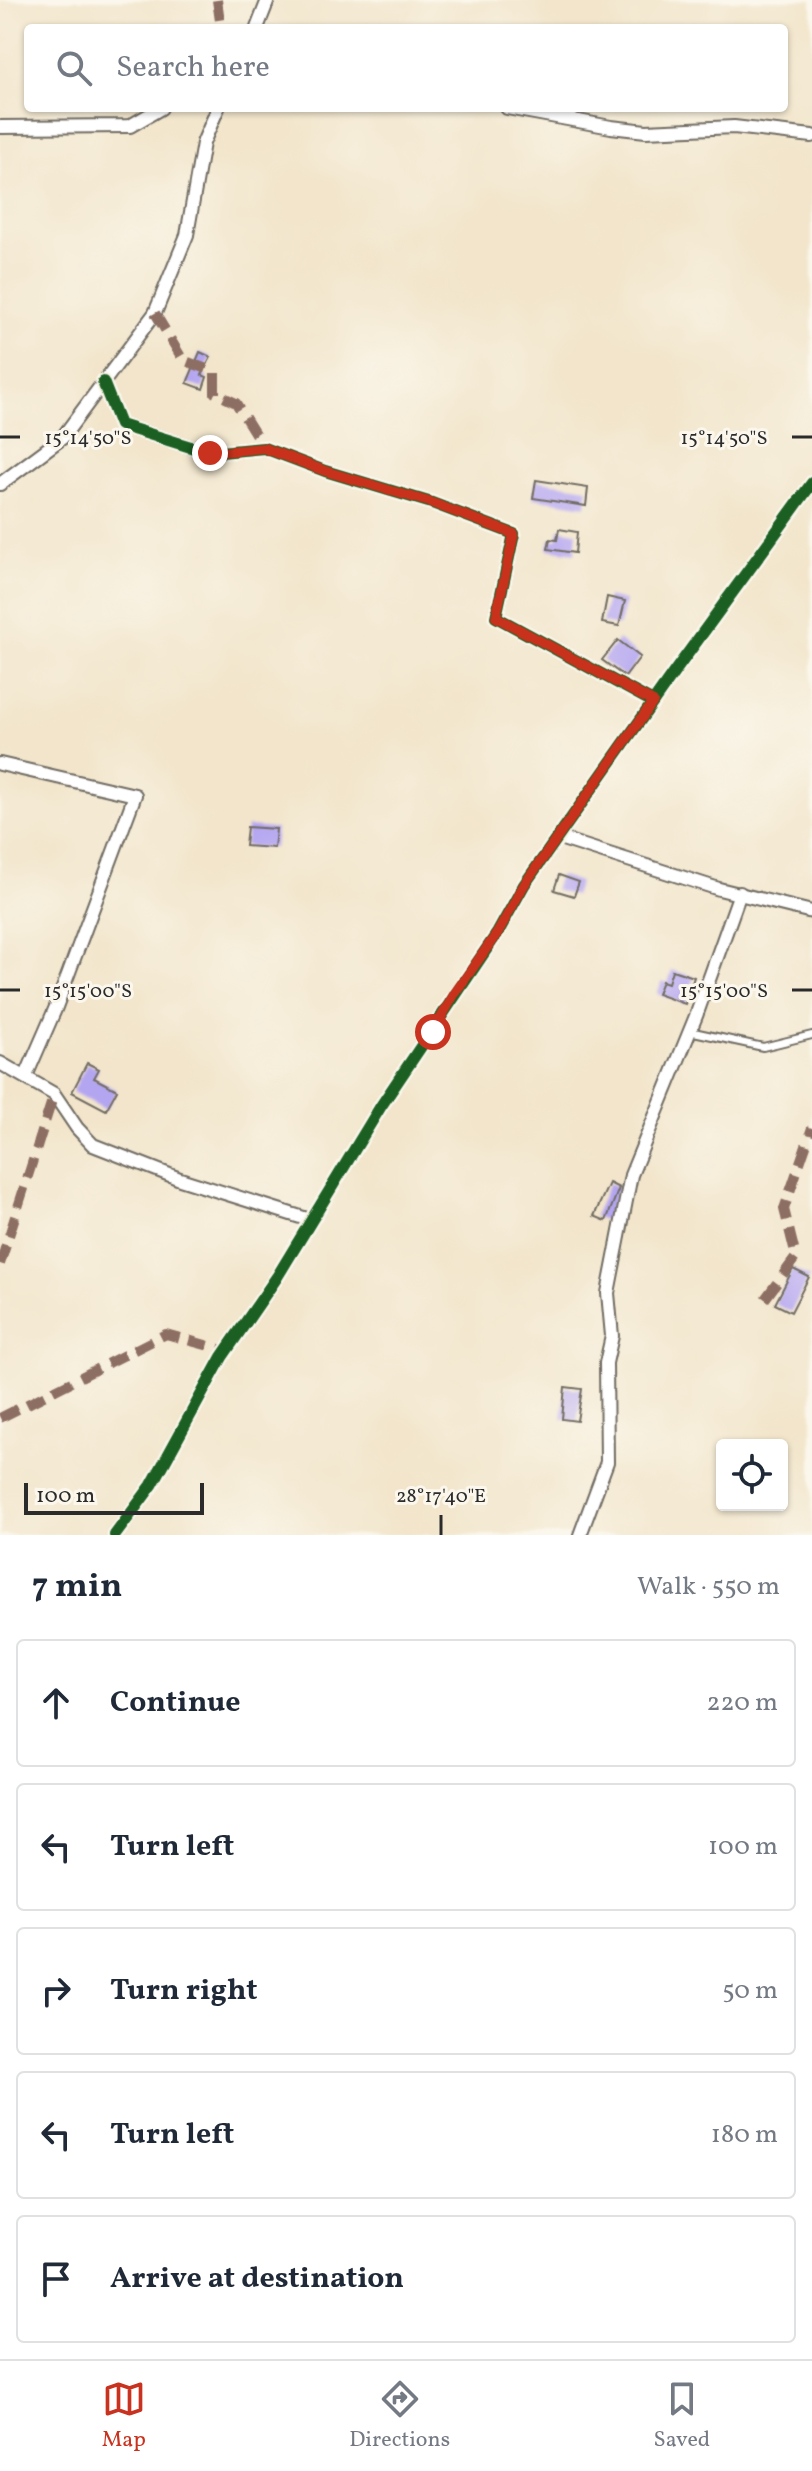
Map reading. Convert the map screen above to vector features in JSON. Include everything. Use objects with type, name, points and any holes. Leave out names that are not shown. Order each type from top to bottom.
[{"type":"street","points":[[259,24],[268,0]]},
{"type":"street","points":[[0,127],[130,126],[154,112]]},
{"type":"street","points":[[0,484],[62,438],[155,313],[187,235],[203,143],[216,112]]},
{"type":"street","points":[[529,112],[646,131],[734,127],[812,136]]},
{"type":"street","points":[[103,382],[120,425],[210,453],[264,448],[325,471],[432,503],[514,534],[496,617],[653,702]]},
{"type":"street","points":[[115,1535],[152,1485],[222,1357],[277,1277],[381,1106],[498,932],[524,885],[811,486]]},
{"type":"street","points":[[0,764],[135,795],[56,1007],[26,1076]]},
{"type":"street","points":[[559,838],[812,912]]},
{"type":"street","points":[[580,1535],[607,1462],[606,1363],[612,1336],[608,1293],[631,1175],[740,893]]},
{"type":"street","points":[[0,1063],[54,1094],[93,1145],[180,1179],[310,1220]]},
{"type":"lane","points":[[689,1031],[763,1047],[812,1035]]},
{"type":"building","points":[[200,352],[211,357],[202,375],[207,377],[203,389],[187,383]]},
{"type":"building","points":[[536,480],[588,488],[586,506],[533,498]]},
{"type":"building","points":[[559,529],[577,532],[575,553],[548,549],[550,539],[557,540]]},
{"type":"building","points":[[607,597],[625,601],[619,626],[602,623]]},
{"type":"building","points":[[618,640],[640,657],[625,677],[602,660]]},
{"type":"building","points":[[247,827],[276,829],[274,848],[245,846]]},
{"type":"building","points":[[559,875],[579,882],[574,896],[554,890]]},
{"type":"building","points":[[672,970],[694,977],[685,1004],[657,994],[662,981],[668,983]]},
{"type":"building","points":[[87,1063],[99,1069],[94,1078],[117,1090],[106,1110],[72,1092]]},
{"type":"building","points":[[609,1183],[619,1188],[606,1221],[594,1216]]},
{"type":"building","points":[[793,1269],[809,1277],[791,1312],[775,1304]]},
{"type":"building","points":[[565,1387],[582,1389],[577,1421],[562,1419]]},
{"type":"marked path","points":[[217,0],[220,24]]},
{"type":"marked path","points":[[155,313],[183,360],[215,372],[215,393],[236,403],[264,448]]},
{"type":"marked path","points":[[0,1264],[54,1094]]},
{"type":"marked path","points":[[765,1299],[796,1257],[784,1209],[812,1128]]},
{"type":"marked path","points":[[0,1418],[166,1334],[227,1351]]},
{"type":"cycle path","points":[[103,382],[120,425],[210,453],[264,448],[325,471],[432,503],[514,534],[496,617],[653,702]]},
{"type":"cycle path","points":[[115,1535],[152,1485],[222,1357],[277,1277],[381,1106],[498,932],[524,885],[812,483]]},
{"type":"route","points":[[210,453],[264,448],[325,471],[432,503],[514,534],[496,617],[653,702],[524,885],[498,932],[455,993],[433,1032]]}]
